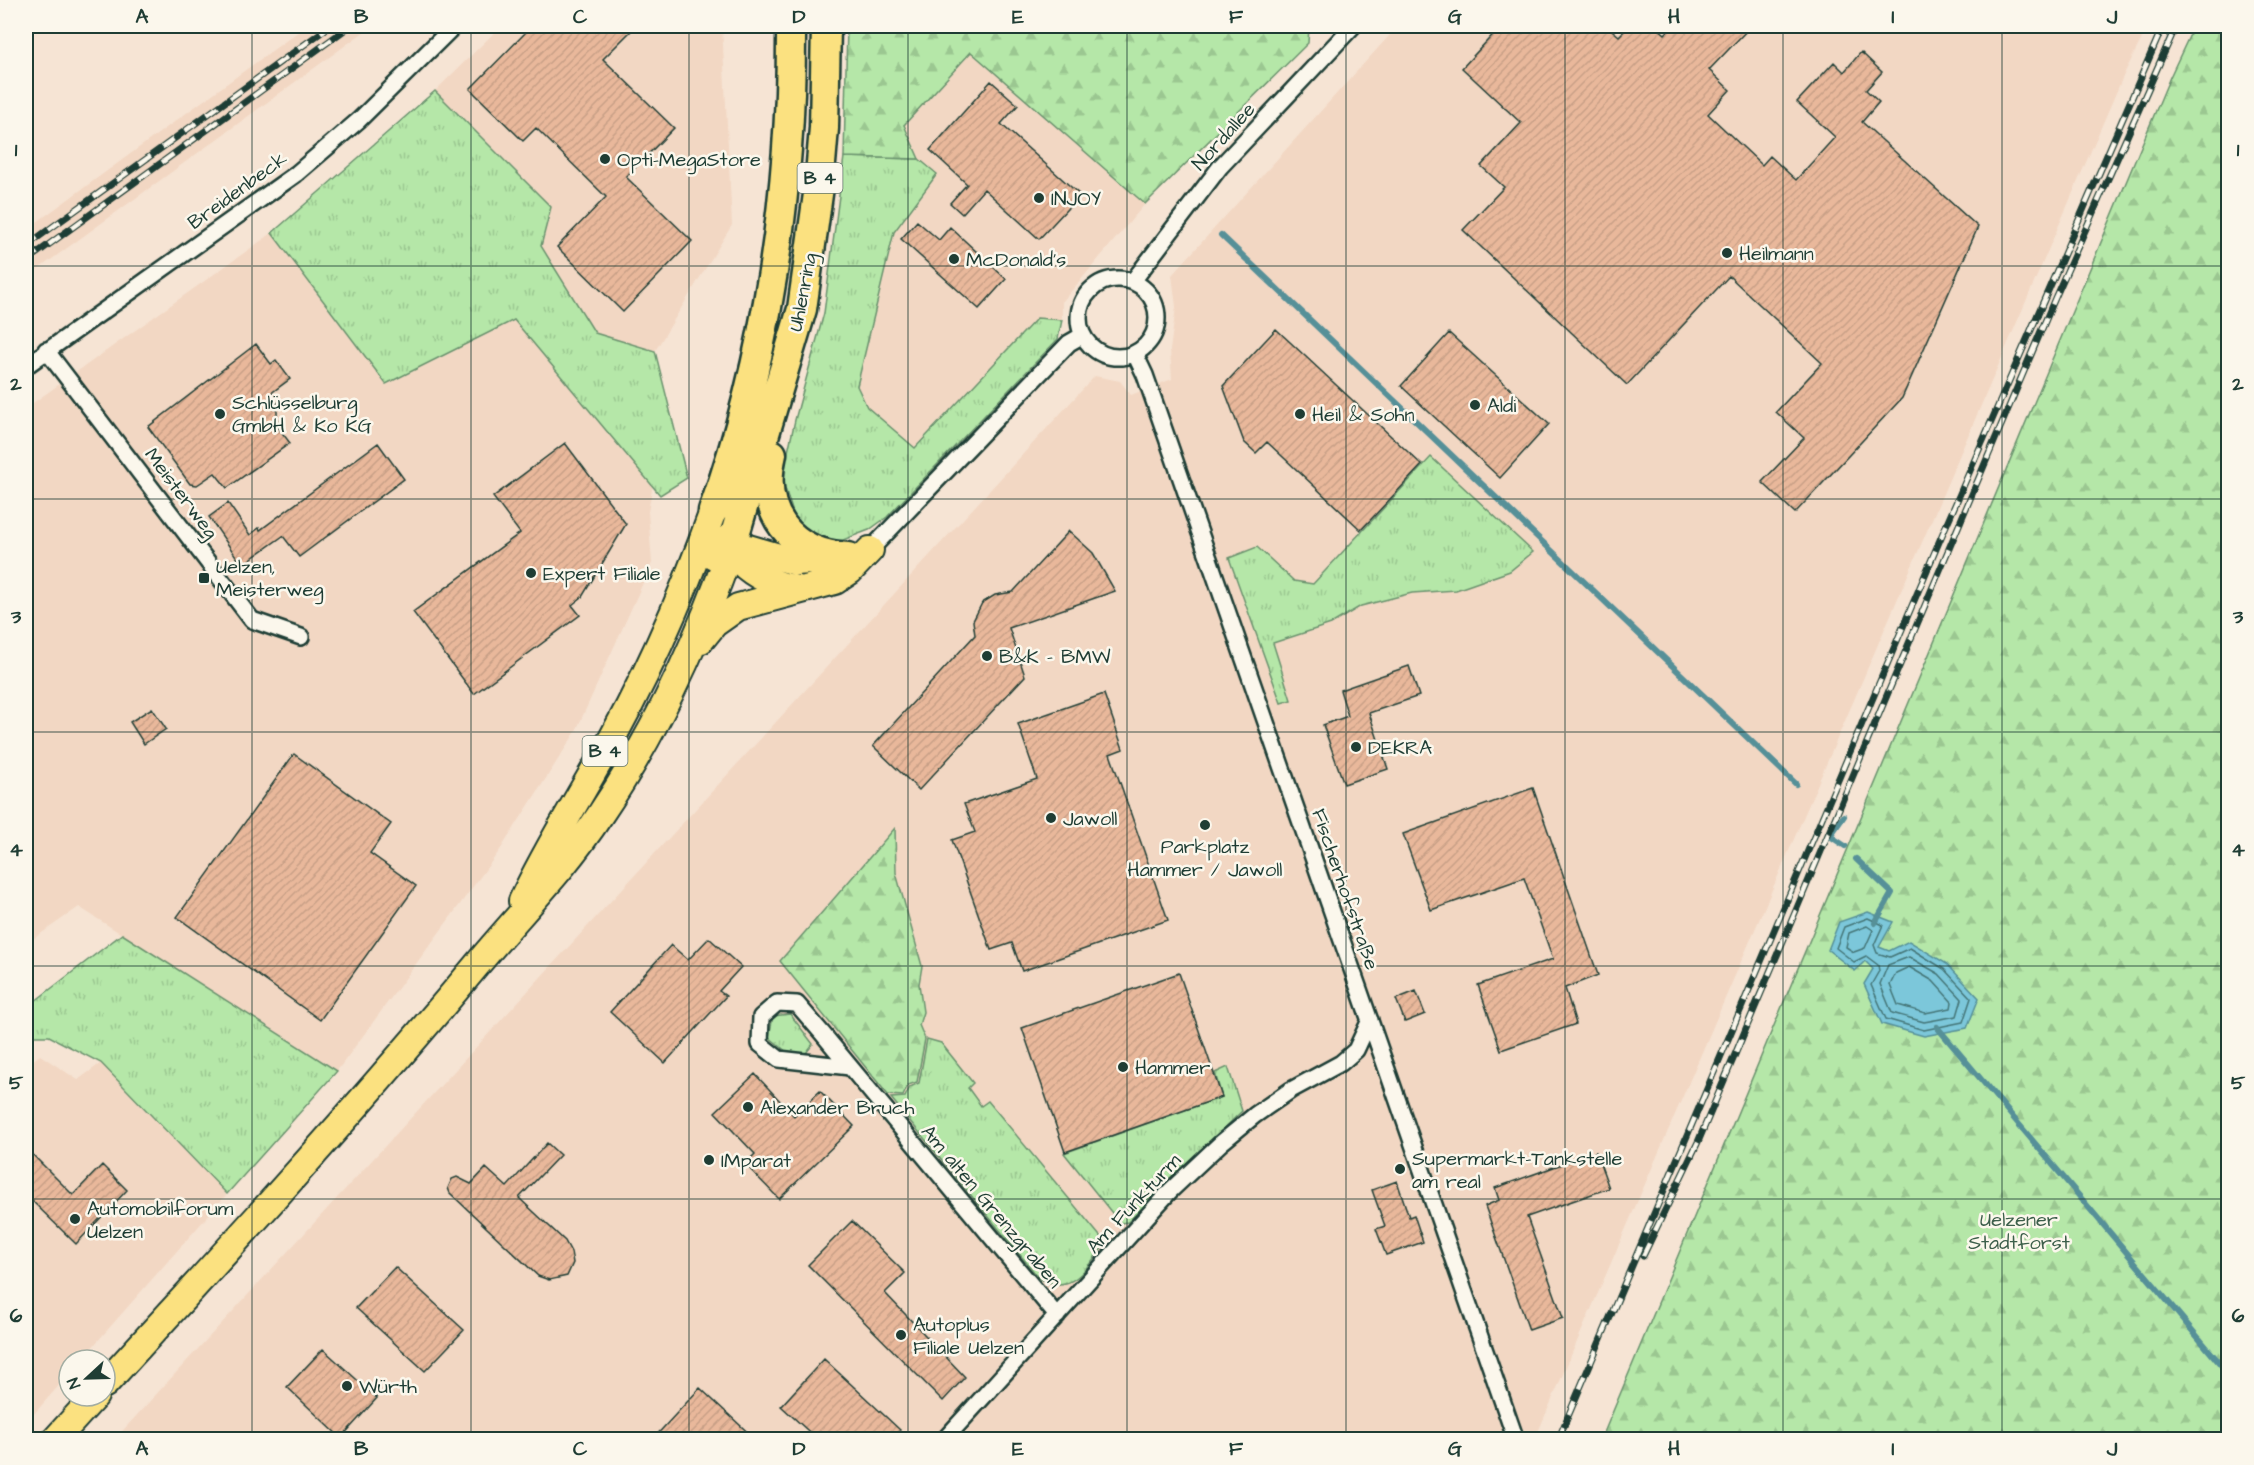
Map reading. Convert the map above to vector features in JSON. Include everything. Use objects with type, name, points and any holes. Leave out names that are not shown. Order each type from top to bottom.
[{"type":"highway","name":"Uhlenring","points":[[713,511],[750,386],[772,275],[785,159],[791,26]]},
{"type":"highway","name":"Uhlenring","points":[[730,550],[802,309],[824,128],[826,26]]},
{"type":"highway","points":[[802,309],[792,376],[769,469],[770,491],[780,523],[794,540],[819,552],[859,553]]},
{"type":"main road","points":[[713,511],[718,530],[730,550],[744,566],[760,577],[785,587],[798,589]]},
{"type":"main road","name":"B 4","points":[[511,923],[544,853],[598,765],[630,704],[689,575],[713,511]]},
{"type":"main road","points":[[689,575],[711,558],[730,550],[748,548],[796,562],[822,562],[859,553]]},
{"type":"main road","name":"B 4","points":[[117,1371],[346,1120],[511,923],[567,863],[602,814],[649,734],[687,657],[730,550]]},
{"type":"main road","points":[[687,657],[714,624],[731,611],[746,603],[834,581],[850,571],[859,553]]},
{"type":"main road","points":[[55,1440],[83,1408]]},
{"type":"street","name":"Breidenbeck","points":[[26,366],[296,174],[360,120],[454,26]]},
{"type":"street","name":"Nordallee","points":[[1133,281],[1220,167],[1353,26]]},
{"type":"street","points":[[1115,278],[1133,281],[1149,294],[1157,315],[1153,336],[1135,354],[1121,357],[1103,355],[1087,342],[1083,335],[1078,317],[1086,295],[1102,282],[1115,278]]},
{"type":"street","points":[[859,553],[1064,348],[1083,335]]},
{"type":"street","name":"Meisterweg","points":[[46,350],[252,620],[301,637]]},
{"type":"street","name":"Fischerhofstraße","points":[[1135,354],[1145,375],[1516,1440]]},
{"type":"street","name":"Am alten Grenzgraben","points":[[850,1067],[779,1059],[760,1044],[761,1017],[777,1003],[797,1004],[850,1067],[1057,1316]]},
{"type":"street","name":"Am Funkturm","points":[[944,1440],[1170,1191],[1221,1143],[1291,1090],[1341,1063],[1356,1050],[1370,1020]]},
{"type":"shaded area","points":[[306,26],[372,26],[26,278],[26,230]]},
{"type":"shaded area","points":[[501,26],[722,26],[732,225],[655,351],[595,333],[541,246],[551,207],[435,91]]},
{"type":"shaded area","points":[[1398,26],[2148,26],[2125,72],[1535,1439],[114,1440],[1095,376],[1120,381],[1131,395],[1172,379],[1170,350],[1176,307],[1172,275]]},
{"type":"shaded area","points":[[971,51],[1145,204],[1062,302],[1062,320],[1037,318],[915,448],[867,407],[857,386],[894,232],[937,174],[919,159],[904,125]]},
{"type":"shaded area","points":[[272,233],[386,384],[514,320],[653,484],[648,512],[652,563],[575,733],[500,850],[337,1071],[79,907],[26,944],[26,408]]},
{"type":"shaded area","points":[[40,1055],[78,1080],[101,1063],[227,1194],[92,1348],[57,1348],[57,1388],[26,1423],[26,1066]]},
{"type":"green space","points":[[847,26],[1309,26],[1308,43],[1145,204],[971,52],[904,125],[919,159],[844,157]]},
{"type":"green space","name":"Uelzener Stadtforst","points":[[2194,26],[2228,26],[2228,1439],[1601,1440],[2170,77]]},
{"type":"green space","points":[[435,91],[551,207],[541,246],[595,333],[655,351],[687,478],[660,495],[514,320],[386,384],[272,233]]},
{"type":"green space","points":[[844,157],[919,159],[937,174],[894,232],[857,386],[867,407],[915,448],[1037,318],[1062,320],[1058,339],[887,517],[869,530],[843,540],[823,540],[807,533],[795,519],[782,479],[795,420],[824,313]]},
{"type":"green space","points":[[1431,457],[1533,552],[1510,571],[1456,590],[1412,593],[1361,606],[1331,624],[1273,643],[1291,700],[1281,703],[1229,558],[1257,547],[1294,581],[1313,584]]},
{"type":"green space","points":[[895,828],[896,873],[922,966],[919,984],[923,1012],[919,1025],[925,1039],[917,1082],[908,1085],[903,1096],[888,1095],[780,961]]},
{"type":"green space","points":[[122,934],[337,1071],[227,1194],[101,1063],[49,1036],[26,1036],[26,1008]]},
{"type":"green space","points":[[790,1014],[813,1044],[806,1053],[788,1053],[769,1037],[773,1016]]},
{"type":"green space","points":[[927,1039],[941,1043],[973,1083],[968,1088],[981,1106],[988,1101],[1104,1241],[1103,1247],[1076,1278],[1060,1284],[1039,1278],[891,1098],[905,1097],[910,1087],[919,1083]]},
{"type":"green space","points":[[1228,1067],[1242,1111],[1128,1222],[1120,1223],[1064,1153],[1222,1097],[1215,1073]]},
{"type":"water","points":[[1868,912],[1893,922],[1879,947],[1889,951],[1909,941],[1947,964],[1979,998],[1967,1028],[1924,1036],[1882,1024],[1864,984],[1873,969],[1865,961],[1855,971],[1828,950],[1839,922]]},
{"type":"building","name":"Opti-MegaStore","points":[[532,26],[636,26],[603,59],[674,128],[626,177],[692,241],[623,312],[557,247],[606,197],[536,128],[523,141],[470,89]]},
{"type":"building","name":"Heilmann","points":[[1501,26],[1506,26],[1514,32],[1520,26],[1607,26],[1619,36],[1629,26],[1656,26],[1665,34],[1673,26],[1751,26],[1709,70],[1730,90],[1708,114],[1762,165],[1770,156],[1796,180],[1835,137],[1797,102],[1834,62],[1844,72],[1861,52],[1882,72],[1866,90],[1879,102],[1862,122],[1978,227],[1902,398],[1795,513],[1762,482],[1804,438],[1776,412],[1822,363],[1729,276],[1627,385],[1463,230],[1504,187],[1481,166],[1521,123],[1462,68]]},
{"type":"building","points":[[991,81],[1018,105],[1001,124],[1080,195],[1039,239],[984,189],[962,214],[950,203],[967,184],[930,150]]},
{"type":"building","name":"McDonald's","points":[[917,221],[939,240],[950,227],[1006,279],[979,309],[901,239]]},
{"type":"building","name":"Heil & Sohn","points":[[1276,329],[1422,465],[1361,530],[1267,442],[1256,453],[1244,442],[1223,386]]},
{"type":"building","name":"Aldi","points":[[1449,333],[1549,424],[1500,478],[1401,386]]},
{"type":"building","name":"Schlüsselburg GmbH & Ko KG","points":[[256,344],[271,364],[276,360],[290,379],[270,394],[277,403],[277,426],[290,443],[227,488],[215,473],[197,485],[190,484],[148,427]]},
{"type":"building","points":[[378,443],[404,479],[299,557],[283,536],[242,565],[209,517],[228,503],[250,535]]},
{"type":"building","name":"Expert Filiale","points":[[565,443],[626,524],[582,597],[572,605],[580,615],[474,694],[413,612],[520,533],[493,497]]},
{"type":"building","name":"B&K - BMW","points":[[1069,531],[1093,553],[1115,591],[1009,628],[1025,676],[919,790],[873,746],[975,635],[973,621],[982,603],[995,595],[1013,592]]},
{"type":"building","name":"DEKRA","points":[[1409,666],[1419,696],[1369,713],[1388,769],[1344,784],[1323,725],[1348,716],[1340,690]]},
{"type":"building","name":"Jawoll","points":[[1104,694],[1123,749],[1110,754],[1168,920],[1022,971],[1012,943],[991,950],[952,840],[975,832],[964,804],[1037,779],[1018,724]]},
{"type":"building","points":[[152,708],[166,729],[144,744],[130,722]]},
{"type":"building","points":[[294,754],[391,824],[370,853],[416,886],[320,1020],[177,917]]},
{"type":"building","points":[[1533,788],[1598,975],[1565,988],[1576,1024],[1501,1050],[1478,985],[1553,959],[1524,878],[1431,910],[1403,834]]},
{"type":"building","points":[[709,938],[741,967],[719,991],[726,996],[665,1063],[610,1012],[671,945],[688,960]]},
{"type":"building","name":"Hammer","points":[[1179,973],[1222,1097],[1065,1152],[1022,1028]]},
{"type":"building","points":[[1416,991],[1425,1014],[1405,1022],[1396,999]]},
{"type":"building","points":[[755,1074],[794,1116],[820,1091],[854,1126],[779,1199],[745,1164],[755,1154],[715,1112]]},
{"type":"building","points":[[547,1143],[560,1155],[519,1198],[565,1241],[571,1252],[573,1263],[567,1276],[549,1280],[538,1276],[450,1193],[448,1188],[452,1179],[457,1177],[471,1184],[486,1168],[507,1187]]},
{"type":"building","name":"Automobilforum Uelzen","points":[[26,1148],[73,1195],[102,1165],[127,1190],[76,1244],[26,1195]]},
{"type":"building","points":[[1596,1152],[1609,1188],[1527,1217],[1563,1318],[1529,1330],[1485,1206],[1499,1200],[1495,1188]]},
{"type":"building","points":[[1397,1181],[1409,1217],[1414,1215],[1423,1242],[1386,1255],[1376,1229],[1385,1226],[1372,1190]]},
{"type":"building","name":"Autoplus Filiale Uelzen","points":[[852,1221],[905,1273],[885,1293],[965,1377],[943,1401],[808,1265]]},
{"type":"building","points":[[395,1267],[464,1330],[425,1371],[356,1308]]},
{"type":"building","points":[[323,1349],[377,1398],[341,1438],[287,1387]]},
{"type":"building","points":[[824,1359],[900,1430],[891,1440],[818,1440],[781,1406]]},
{"type":"building","points":[[700,1388],[756,1440],[652,1440]]},
{"type":"waterway","points":[[1221,235],[1796,784]]},
{"type":"waterway","points":[[1844,816],[1830,836],[1845,846]]},
{"type":"waterway","points":[[1856,859],[1892,893],[1875,923]]},
{"type":"waterway","points":[[1937,1027],[2228,1373]]},
{"type":"railway","points":[[26,246],[330,26]]},
{"type":"railway","points":[[26,261],[350,26]]},
{"type":"railway","points":[[1558,1440],[1939,542],[2163,26]]},
{"type":"railway","points":[[1643,1256],[1698,1142],[2055,298],[2176,26]]},
{"type":"place","name":"Opti-MegaStore","points":[[605,159]]},
{"type":"place","name":"INJOY","points":[[1039,198]]},
{"type":"place","name":"Heilmann","points":[[1727,253]]},
{"type":"place","name":"McDonald's","points":[[954,259]]},
{"type":"place","name":"Aldi","points":[[1475,405]]},
{"type":"place","name":"Schlüsselburg GmbH & Ko KG","points":[[220,414]]},
{"type":"place","name":"Heil & Sohn","points":[[1300,414]]},
{"type":"place","name":"Expert Filiale","points":[[531,573]]},
{"type":"place","name":"Uelzen, Meisterweg","points":[[204,578]]},
{"type":"place","name":"B&K - BMW","points":[[987,656]]},
{"type":"place","name":"DEKRA","points":[[1356,747]]},
{"type":"place","name":"Jawoll","points":[[1051,818]]},
{"type":"place","name":"Parkplatz Hammer / Jawoll","points":[[1205,825]]},
{"type":"place","name":"Hammer","points":[[1123,1067]]},
{"type":"place","name":"Alexander Bruch","points":[[748,1107]]},
{"type":"place","name":"IMparat","points":[[709,1160]]},
{"type":"place","name":"Supermarkt-Tankstelle am real","points":[[1400,1169]]},
{"type":"place","name":"Automobilforum Uelzen","points":[[75,1219]]},
{"type":"place","name":"Autoplus Filiale Uelzen","points":[[901,1335]]},
{"type":"place","name":"Würth","points":[[347,1386]]}]
